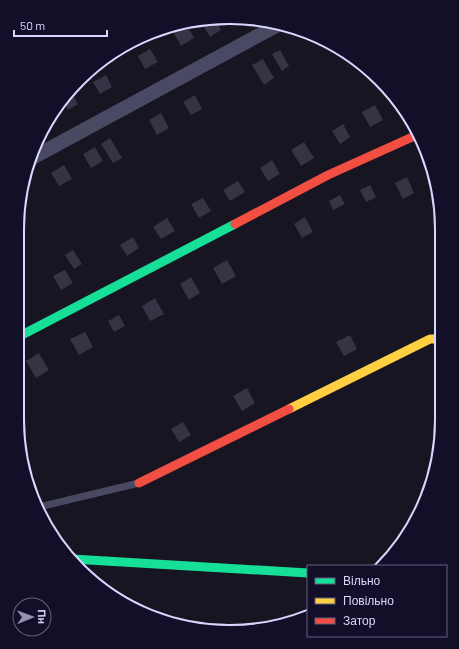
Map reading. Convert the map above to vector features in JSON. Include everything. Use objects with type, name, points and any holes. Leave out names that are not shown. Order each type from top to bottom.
[{"type":"street","points":[[39,154],[272,28]]},
{"type":"street","points":[[24,334],[328,175],[413,137]]},
{"type":"street","points":[[139,483],[430,338],[435,338]]},
{"type":"street","points":[[79,559],[307,573]]},
{"type":"lane","points":[[43,506],[139,483]]},
{"type":"building","points":[[218,24],[221,30],[210,37],[204,26]]},
{"type":"building","points":[[189,28],[194,38],[181,46],[173,32]]},
{"type":"building","points":[[150,49],[158,62],[145,69],[138,56]]},
{"type":"building","points":[[280,50],[289,66],[282,71],[272,54]]},
{"type":"building","points":[[263,59],[274,78],[264,85],[252,65]]},
{"type":"building","points":[[106,75],[112,87],[100,94],[93,82]]},
{"type":"building","points":[[195,95],[202,109],[191,115],[183,102]]},
{"type":"building","points":[[73,96],[78,104],[68,110],[66,105]]},
{"type":"building","points":[[375,105],[383,120],[370,127],[362,112]]},
{"type":"building","points":[[161,113],[169,128],[157,135],[149,120]]},
{"type":"building","points":[[343,124],[350,137],[340,144],[332,131]]},
{"type":"building","points":[[110,138],[122,158],[113,163],[101,144]]},
{"type":"building","points":[[304,142],[314,158],[301,166],[291,150]]},
{"type":"building","points":[[95,147],[103,161],[91,168],[83,154]]},
{"type":"building","points":[[272,160],[280,174],[268,181],[260,168]]},
{"type":"building","points":[[64,165],[72,179],[59,186],[51,173]]},
{"type":"building","points":[[407,177],[414,193],[403,199],[395,183]]},
{"type":"building","points":[[238,181],[245,192],[230,201],[223,190]]},
{"type":"building","points":[[370,185],[376,197],[366,202],[360,190]]},
{"type":"building","points":[[340,195],[345,204],[333,210],[329,201]]},
{"type":"building","points":[[203,198],[211,211],[199,218],[191,204]]},
{"type":"building","points":[[305,217],[313,232],[302,238],[294,224]]},
{"type":"building","points":[[167,218],[175,231],[161,239],[153,227]]},
{"type":"building","points":[[133,237],[139,248],[127,256],[120,245]]},
{"type":"building","points":[[73,250],[82,264],[74,269],[65,255]]},
{"type":"building","points":[[227,260],[236,276],[222,284],[213,268]]},
{"type":"building","points":[[65,270],[73,283],[61,290],[53,276]]},
{"type":"building","points":[[191,277],[200,293],[189,300],[180,284]]},
{"type":"building","points":[[155,298],[164,314],[150,321],[142,306]]},
{"type":"building","points":[[119,315],[125,326],[114,332],[108,321]]},
{"type":"building","points":[[85,332],[93,347],[79,355],[70,339]]},
{"type":"building","points":[[350,335],[357,349],[344,356],[336,342]]},
{"type":"building","points":[[39,353],[49,370],[36,378],[26,361]]},
{"type":"building","points":[[247,388],[255,403],[242,411],[233,396]]},
{"type":"building","points":[[183,422],[191,435],[179,442],[171,429]]},
{"type":"traffic: fast","points":[[24,334],[235,224]]},
{"type":"traffic: fast","points":[[79,559],[307,573]]},
{"type":"traffic: slow","points":[[289,409],[430,339],[435,339]]},
{"type":"traffic: jam","points":[[235,224],[328,175],[413,137]]},
{"type":"traffic: jam","points":[[139,483],[289,409]]}]
